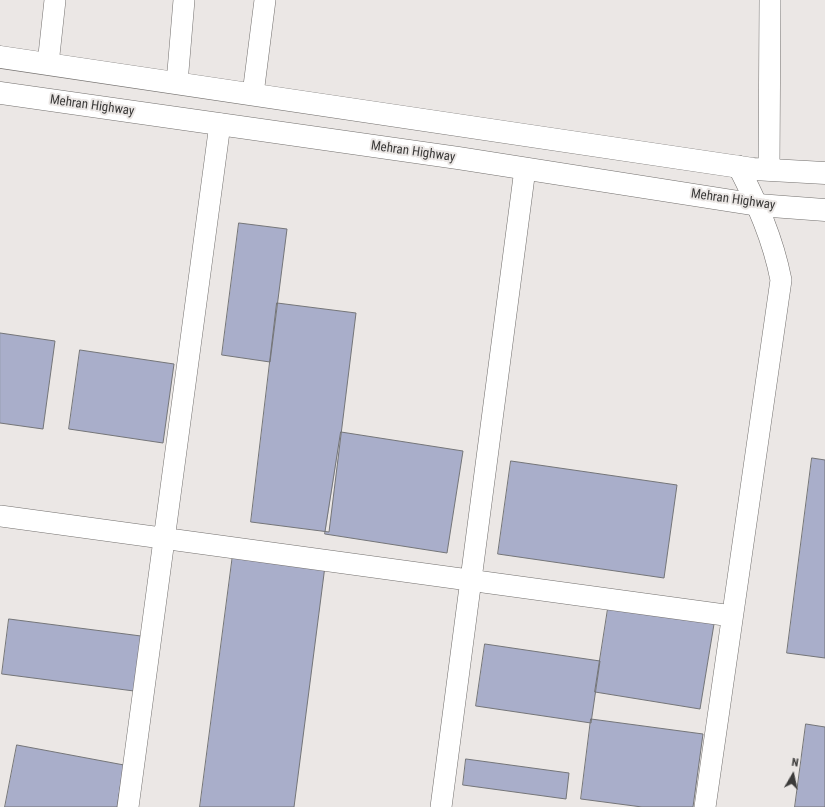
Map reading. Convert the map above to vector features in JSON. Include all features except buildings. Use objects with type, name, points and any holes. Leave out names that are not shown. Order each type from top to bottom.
[{"type":"main road","points":[[0,57],[738,166],[769,170],[825,173]]},
{"type":"main road","name":"Mehran Highway","points":[[0,93],[525,169],[758,205],[825,210]]},
{"type":"street","points":[[48,64],[55,0]]},
{"type":"street","points":[[177,83],[184,0]]},
{"type":"street","points":[[253,94],[265,0]]},
{"type":"street","points":[[769,170],[770,0]]},
{"type":"street","points":[[128,807],[220,124]]},
{"type":"street","points":[[705,807],[781,280],[777,256],[758,205],[738,166]]},
{"type":"street","points":[[441,807],[525,169]]},
{"type":"street","points":[[0,516],[732,616]]}]
